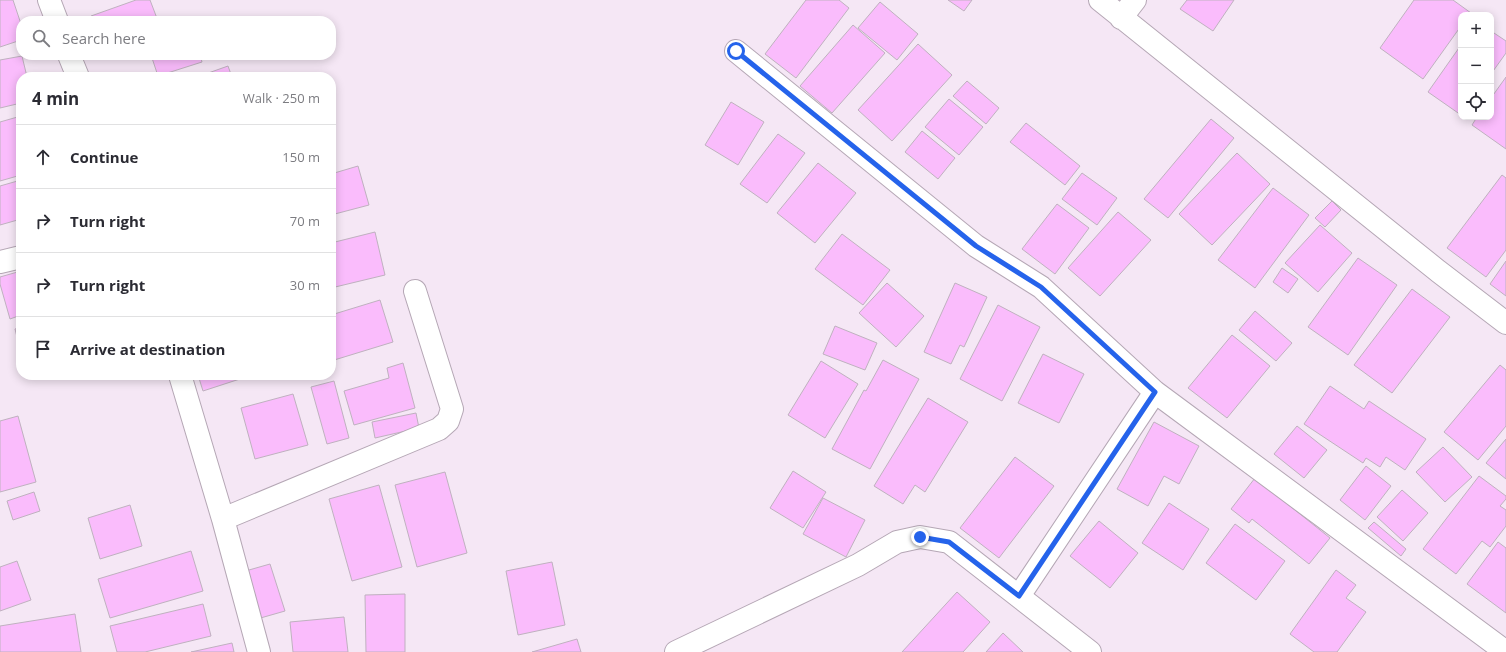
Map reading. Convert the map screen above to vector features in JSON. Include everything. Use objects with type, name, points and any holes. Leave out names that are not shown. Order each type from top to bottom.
[{"type":"street","points":[[49,0],[55,16]]},
{"type":"street","points":[[1100,0],[1438,271],[1506,323]]},
{"type":"street","points":[[1122,18],[1135,0]]},
{"type":"street","points":[[736,51],[976,246],[1041,287],[1155,392],[1506,652]]},
{"type":"street","points":[[71,60],[76,72]]},
{"type":"street","points":[[0,262],[16,259]]},
{"type":"street","points":[[223,519],[439,429],[448,421],[452,409],[415,291]]},
{"type":"street","points":[[181,380],[223,519],[260,652]]},
{"type":"street","points":[[1019,596],[1155,392]]},
{"type":"street","points":[[676,652],[858,565],[898,542],[920,537],[949,542],[1090,652]]},
{"type":"building","points":[[0,0],[13,0],[18,16],[16,16],[16,42],[0,47]]},
{"type":"building","points":[[136,0],[150,0],[156,16],[91,16]]},
{"type":"building","points":[[806,0],[839,0],[849,8],[796,78],[765,54]]},
{"type":"building","points":[[948,0],[972,0],[964,11]]},
{"type":"building","points":[[1187,0],[1234,0],[1213,31],[1180,9]]},
{"type":"building","points":[[1414,0],[1453,0],[1470,12],[1458,12],[1458,30],[1423,79],[1380,48]]},
{"type":"building","points":[[880,2],[918,34],[897,60],[858,28]]},
{"type":"building","points":[[853,25],[885,53],[832,113],[800,86]]},
{"type":"building","points":[[1494,33],[1506,41],[1506,53],[1494,70]]},
{"type":"building","points":[[918,44],[952,75],[892,141],[858,110]]},
{"type":"building","points":[[1458,49],[1458,113],[1428,92]]},
{"type":"building","points":[[16,57],[16,60],[23,60],[26,72],[16,72],[16,104],[0,108],[0,60]]},
{"type":"building","points":[[153,60],[201,60],[202,62],[171,72],[157,72]]},
{"type":"building","points":[[228,66],[230,72],[211,72]]},
{"type":"building","points":[[1506,77],[1506,149],[1472,125],[1475,120],[1494,120],[1494,94]]},
{"type":"building","points":[[967,81],[999,108],[986,124],[953,96]]},
{"type":"building","points":[[949,99],[983,127],[959,155],[925,127]]},
{"type":"building","points":[[731,102],[764,122],[738,165],[705,145]]},
{"type":"building","points":[[16,117],[16,176],[0,181],[0,122]]},
{"type":"building","points":[[1211,119],[1234,138],[1168,218],[1144,199]]},
{"type":"building","points":[[1026,123],[1080,166],[1065,185],[1010,142]]},
{"type":"building","points":[[922,131],[955,158],[938,179],[905,152]]},
{"type":"building","points":[[778,134],[805,153],[767,203],[740,184]]},
{"type":"building","points":[[1237,153],[1270,184],[1212,245],[1179,214]]},
{"type":"building","points":[[818,163],[856,193],[815,243],[777,213]]},
{"type":"building","points":[[358,166],[369,205],[336,214],[336,173]]},
{"type":"building","points":[[1082,173],[1117,198],[1097,225],[1062,199]]},
{"type":"building","points":[[1502,175],[1506,178],[1506,250],[1486,277],[1447,248]]},
{"type":"building","points":[[16,181],[16,220],[0,225],[0,186]]},
{"type":"building","points":[[1273,188],[1309,215],[1255,288],[1218,260]]},
{"type":"building","points":[[1332,201],[1341,210],[1325,227],[1315,218]]},
{"type":"building","points":[[1057,204],[1089,228],[1055,274],[1022,249]]},
{"type":"building","points":[[1118,212],[1151,240],[1100,296],[1068,268]]},
{"type":"building","points":[[1320,225],[1352,253],[1318,292],[1285,263]]},
{"type":"building","points":[[375,232],[385,275],[336,287],[336,242]]},
{"type":"building","points":[[842,234],[890,270],[863,305],[815,269]]},
{"type":"building","points":[[1358,258],[1397,285],[1348,355],[1308,327]]},
{"type":"building","points":[[1506,261],[1506,296],[1490,284]]},
{"type":"building","points":[[1282,268],[1298,279],[1288,293],[1273,282]]},
{"type":"building","points":[[16,272],[16,317],[10,319],[0,284],[0,277]]},
{"type":"building","points":[[887,283],[924,316],[896,347],[859,313]]},
{"type":"building","points":[[955,283],[987,297],[964,347],[960,345],[951,364],[924,352]]},
{"type":"building","points":[[1412,289],[1450,317],[1392,393],[1354,365]]},
{"type":"building","points":[[380,300],[393,342],[336,359],[336,313]]},
{"type":"building","points":[[998,305],[1040,327],[1002,401],[960,379]]},
{"type":"building","points":[[1255,311],[1292,343],[1276,361],[1239,330]]},
{"type":"building","points":[[835,326],[877,343],[865,370],[823,354]]},
{"type":"building","points":[[1232,335],[1270,366],[1227,418],[1188,388]]},
{"type":"building","points":[[1043,354],[1084,374],[1059,423],[1018,403]]},
{"type":"building","points":[[883,360],[919,379],[870,469],[832,449],[864,390],[866,391]]},
{"type":"building","points":[[821,361],[858,384],[825,438],[788,415]]},
{"type":"building","points":[[403,363],[415,408],[354,425],[344,391],[389,378],[387,368]]},
{"type":"building","points":[[1500,365],[1506,370],[1506,426],[1478,460],[1444,432]]},
{"type":"building","points":[[200,380],[237,380],[203,391]]},
{"type":"building","points":[[334,381],[349,438],[327,444],[311,387]]},
{"type":"building","points":[[1330,386],[1364,409],[1369,401],[1426,439],[1405,470],[1386,457],[1380,467],[1366,458],[1363,463],[1304,424]]},
{"type":"building","points":[[293,394],[308,445],[255,459],[241,408]]},
{"type":"building","points":[[928,398],[968,422],[925,492],[915,485],[903,504],[874,486]]},
{"type":"building","points":[[416,413],[419,428],[375,438],[372,422]]},
{"type":"building","points":[[18,416],[36,482],[0,492],[0,421]]},
{"type":"building","points":[[1154,422],[1199,446],[1179,484],[1164,476],[1148,506],[1117,489]]},
{"type":"building","points":[[1297,426],[1327,450],[1304,478],[1274,454]]},
{"type":"building","points":[[1506,439],[1506,479],[1486,463]]},
{"type":"building","points":[[1443,447],[1472,477],[1445,502],[1416,472]]},
{"type":"building","points":[[1015,457],[1054,486],[999,558],[960,528]]},
{"type":"building","points":[[1366,466],[1391,486],[1365,520],[1340,500]]},
{"type":"building","points":[[793,471],[826,492],[803,528],[770,508]]},
{"type":"building","points":[[445,472],[467,553],[417,567],[395,485]]},
{"type":"building","points":[[1479,476],[1506,496],[1506,499],[1500,506],[1506,510],[1506,526],[1490,547],[1482,541],[1456,574],[1423,549]]},
{"type":"building","points":[[1255,478],[1330,538],[1309,564],[1252,519],[1249,523],[1231,509]]},
{"type":"building","points":[[379,485],[402,567],[352,581],[329,499]]},
{"type":"building","points":[[1402,490],[1428,513],[1403,541],[1377,517]]},
{"type":"building","points":[[34,492],[40,511],[13,520],[7,501]]},
{"type":"building","points":[[823,498],[865,520],[846,557],[803,534]]},
{"type":"building","points":[[1169,503],[1209,529],[1183,570],[1142,543]]},
{"type":"building","points":[[130,505],[142,546],[100,559],[88,518]]},
{"type":"building","points":[[1099,521],[1138,553],[1110,588],[1070,556]]},
{"type":"building","points":[[1374,522],[1406,549],[1401,556],[1368,528]]},
{"type":"building","points":[[1235,524],[1285,561],[1256,600],[1206,563]]},
{"type":"building","points":[[1498,542],[1506,548],[1506,613],[1467,584]]},
{"type":"building","points":[[191,551],[203,591],[110,618],[98,579]]},
{"type":"building","points":[[17,561],[31,600],[0,611],[0,567]]},
{"type":"building","points":[[552,562],[565,625],[518,635],[506,571]]},
{"type":"building","points":[[270,564],[285,611],[257,619],[242,572]]},
{"type":"building","points":[[1336,570],[1356,585],[1346,598],[1366,612],[1337,652],[1314,652],[1290,634]]},
{"type":"building","points":[[957,592],[990,622],[963,652],[902,652]]},
{"type":"building","points":[[405,594],[405,652],[366,652],[365,595]]},
{"type":"building","points":[[203,604],[211,636],[145,652],[117,652],[110,626]]},
{"type":"building","points":[[75,614],[81,652],[0,652],[0,626]]},
{"type":"building","points":[[344,617],[348,652],[293,652],[290,622]]},
{"type":"building","points":[[1003,633],[1023,652],[986,652]]},
{"type":"building","points":[[577,639],[581,652],[532,652]]},
{"type":"building","points":[[232,643],[234,652],[191,652]]},
{"type":"route","points":[[736,51],[976,246],[1041,287],[1155,392],[1019,596],[949,542],[920,537]]}]
